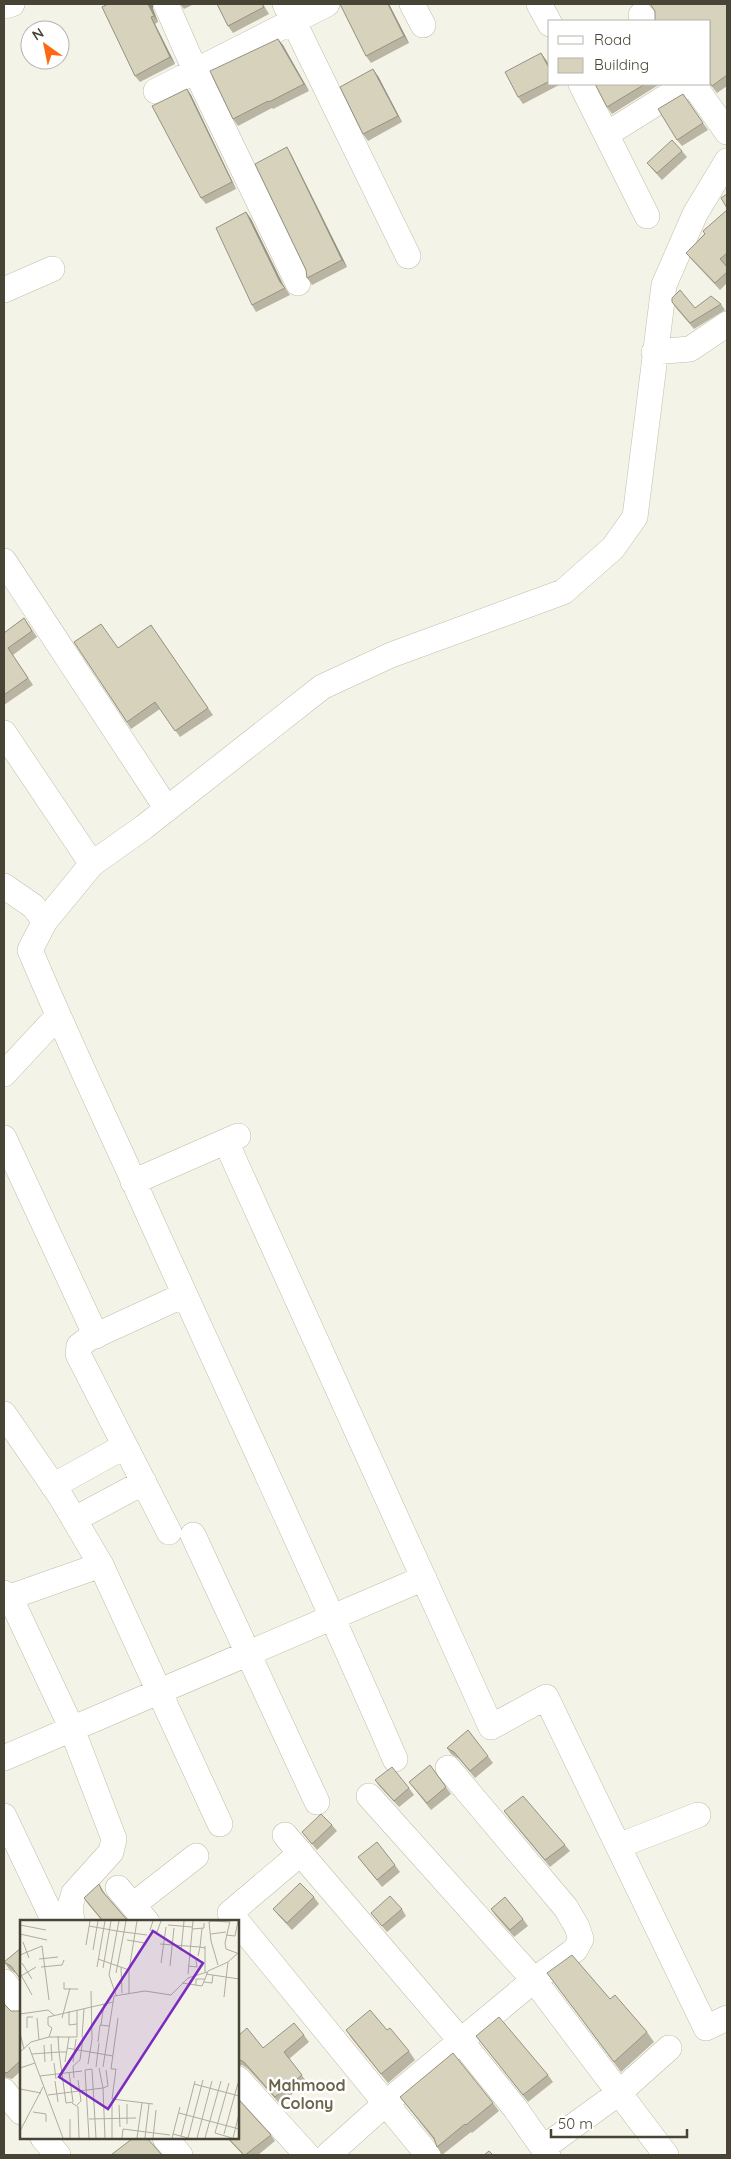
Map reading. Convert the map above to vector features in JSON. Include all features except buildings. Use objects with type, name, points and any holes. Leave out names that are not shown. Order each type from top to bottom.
[{"type":"street","points":[[4,6],[12,4]]},
{"type":"street","points":[[166,4],[195,70],[298,283]]},
{"type":"street","points":[[156,91],[195,70],[289,12],[327,4]]},
{"type":"street","points":[[539,4],[548,20]]},
{"type":"street","points":[[289,12],[408,256]]},
{"type":"street","points":[[581,85],[648,216]]},
{"type":"street","points":[[607,134],[685,85]]},
{"type":"street","points":[[694,85],[727,132]]},
{"type":"street","points":[[396,1759],[333,1616],[184,1295],[30,950],[45,921],[92,864],[167,809],[322,687],[391,655],[563,592],[613,548],[635,517],[654,352],[664,285],[696,214],[727,161]]},
{"type":"street","points":[[4,290],[52,268]]},
{"type":"street","points":[[654,352],[690,349],[727,324]]},
{"type":"street","points":[[5,567],[167,809]]},
{"type":"street","points":[[4,733],[92,864]]},
{"type":"street","points":[[4,886],[33,906],[45,921]]},
{"type":"street","points":[[4,1074],[58,1016]]},
{"type":"street","points":[[4,1138],[96,1336]]},
{"type":"street","points":[[133,1182],[232,1139],[491,1727],[546,1697],[706,2028],[727,2018]]},
{"type":"street","points":[[184,1295],[82,1342],[79,1346],[78,1354],[144,1482],[181,1534],[246,1654],[317,1802]]},
{"type":"street","points":[[4,1414],[75,1520],[101,1565],[220,1824]]},
{"type":"street","points":[[53,1486],[125,1446]]},
{"type":"street","points":[[75,1520],[144,1482]]},
{"type":"street","points":[[4,1816],[33,1877],[61,1918],[70,1906],[74,1893],[111,1852],[114,1839],[72,1729],[7,1595],[101,1565]]},
{"type":"street","points":[[4,1758],[424,1578]]},
{"type":"street","points":[[328,2155],[386,2103],[534,1980],[574,1950],[581,1940],[577,1927],[566,1908],[448,1768]]},
{"type":"street","points":[[369,1796],[534,1980],[666,2155]]},
{"type":"street","points":[[618,1846],[698,1814]]},
{"type":"street","points":[[236,1920],[230,1913],[293,1844],[461,2041],[515,2108],[545,2151],[620,2092],[669,2048]]},
{"type":"street","points":[[133,1905],[196,1856]]},
{"type":"street","points":[[33,1877],[60,1885],[74,1893]]},
{"type":"street","points":[[239,1924],[428,2155]]},
{"type":"street","points":[[4,1982],[20,2003]]},
{"type":"street","points":[[239,2080],[307,2155]]},
{"type":"street","points":[[44,2139],[58,2155]]},
{"type":"street","points":[[166,2139],[180,2155]]},
{"type":"district","name":"Mahmood Colony","points":[[307,2094]]}]
